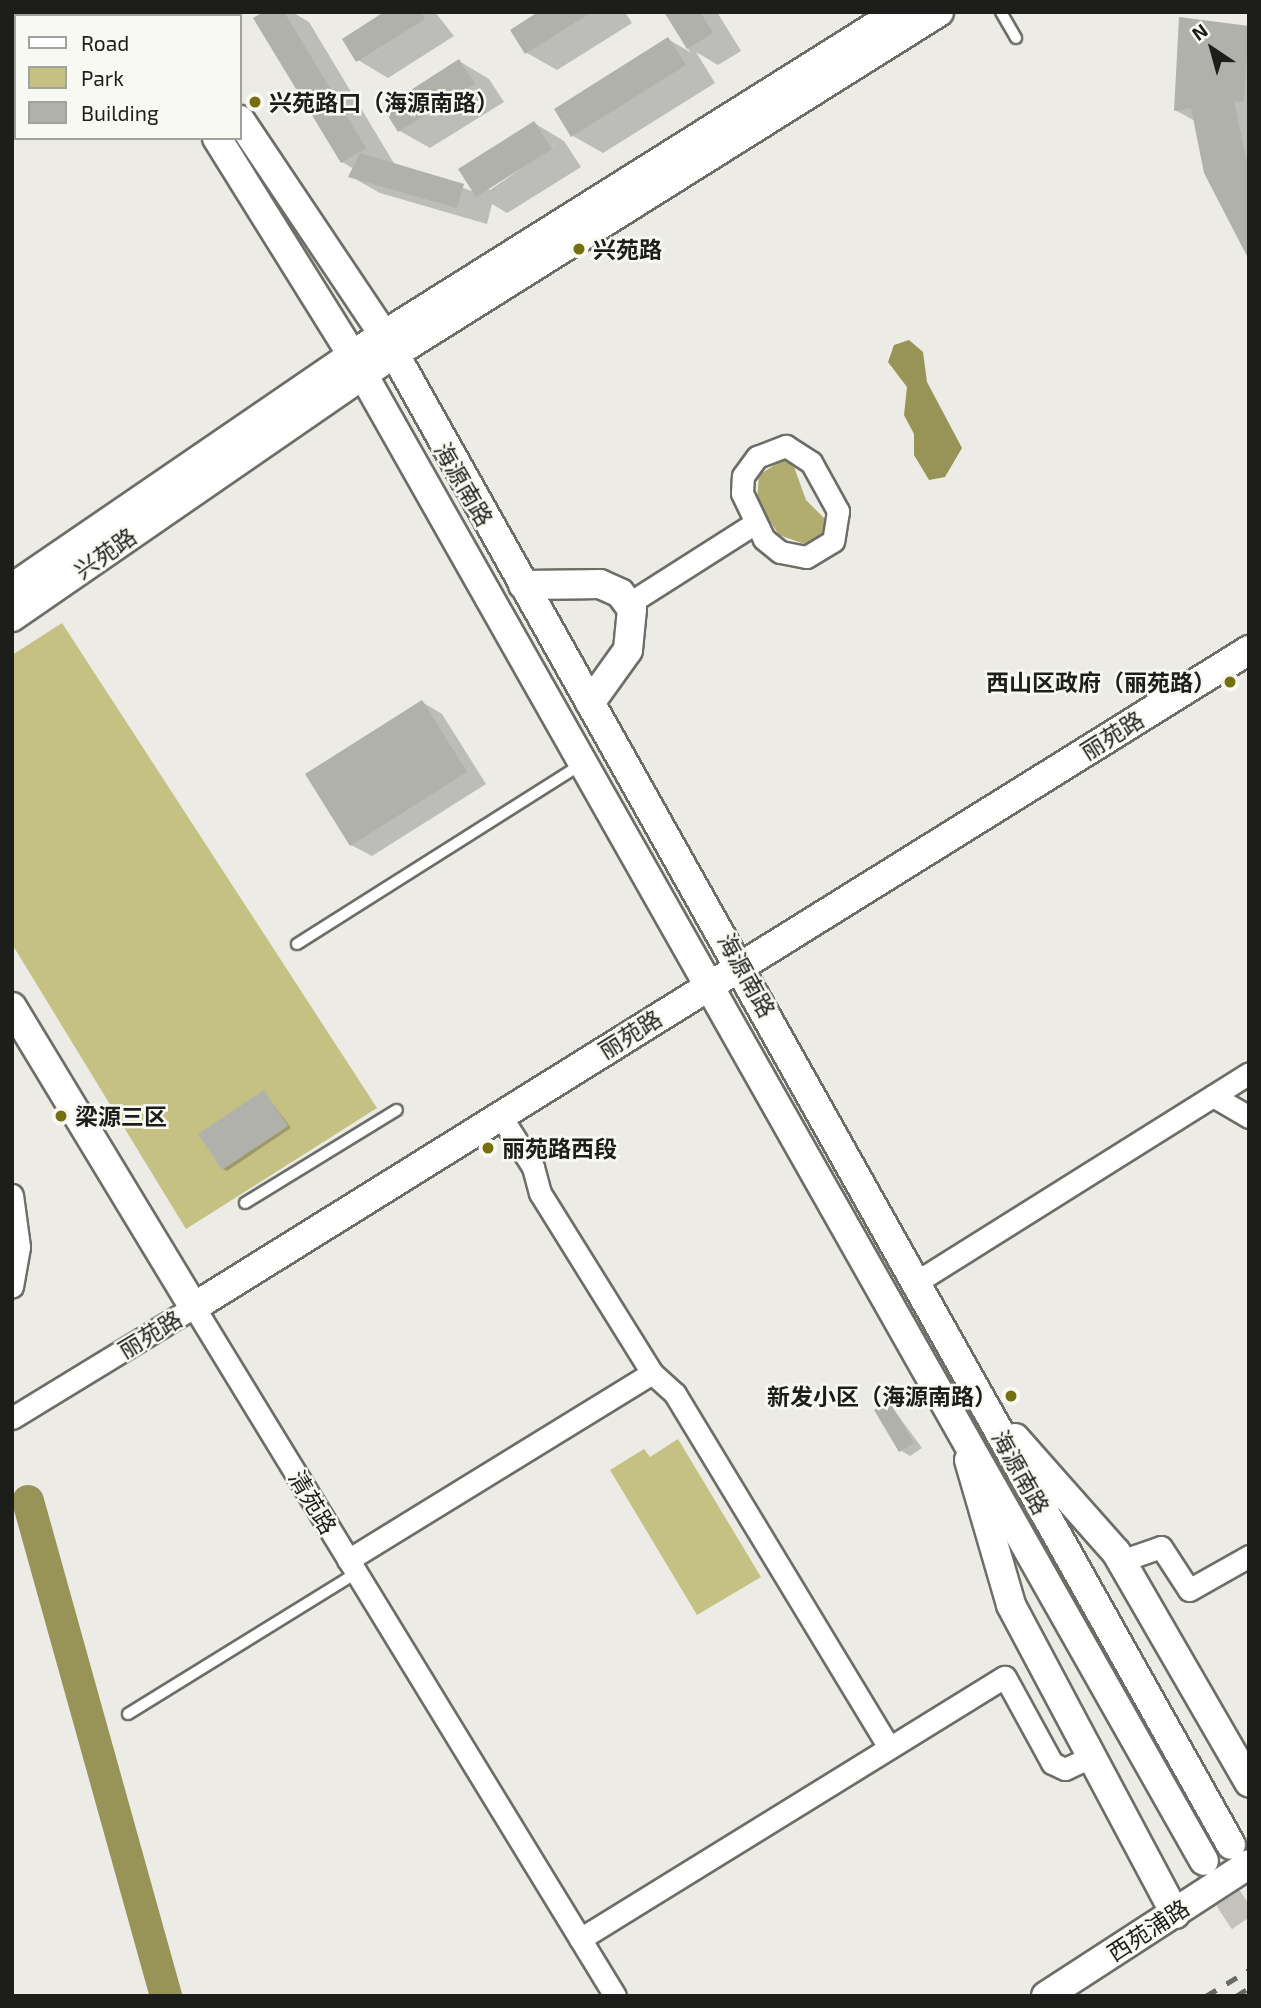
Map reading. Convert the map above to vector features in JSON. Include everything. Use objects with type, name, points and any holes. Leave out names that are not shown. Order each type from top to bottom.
[{"type":"main road","name":"兴苑路","points":[[12,588],[356,367],[898,12]]},
{"type":"main road","name":"兴苑路","points":[[387,346],[939,12]]},
{"type":"main road","name":"海源南路","points":[[242,123],[387,346],[741,965],[918,1281],[980,1400],[1240,1854]]},
{"type":"main road","name":"海源南路","points":[[218,140],[356,367],[955,1414],[1204,1861]]},
{"type":"main road","name":"兴苑路","points":[[12,617],[356,367]]},
{"type":"main road","points":[[523,585],[600,584],[628,604],[632,640],[590,703]]},
{"type":"main road","name":"丽苑路","points":[[194,1307],[1249,650]]},
{"type":"main road","name":"清苑路","points":[[17,1025],[194,1307]]},
{"type":"main road","points":[[980,1400],[1121,1562],[1249,1782]]},
{"type":"main road","points":[[955,1414],[1012,1605],[1175,1913]]},
{"type":"main road","name":"西苑浦路","points":[[1046,1996],[1175,1913],[1240,1854]]},
{"type":"street","points":[[795,449],[811,462],[838,511],[833,541],[817,555],[795,558],[752,525],[743,476],[766,451],[795,449]]},
{"type":"street","points":[[628,604],[752,525]]},
{"type":"street","points":[[918,1281],[1249,1073]]},
{"type":"street","points":[[1213,1096],[1249,1116]]},
{"type":"street","points":[[500,1115],[533,1167],[540,1193],[652,1373],[675,1394],[887,1744]]},
{"type":"street","points":[[12,1195],[19,1247],[12,1286]]},
{"type":"street","name":"丽苑路","points":[[12,1418],[194,1307]]},
{"type":"street","name":"清苑路","points":[[194,1307],[615,1996]]},
{"type":"street","points":[[352,1567],[652,1373]]},
{"type":"street","points":[[1121,1562],[1161,1547],[1189,1590],[1249,1556]]},
{"type":"street","points":[[580,1939],[887,1744],[1005,1677],[1052,1763],[1071,1768],[1091,1757]]},
{"type":"lane","points":[[1001,12],[1016,38]]},
{"type":"lane","points":[[297,944],[582,764]]},
{"type":"lane","points":[[245,1203],[397,1110]]},
{"type":"lane","points":[[128,1714],[352,1567]]},
{"type":"green space","points":[[62,623],[377,1108],[186,1229],[12,944],[12,655]]},
{"type":"green space","points":[[678,1439],[761,1577],[697,1615],[610,1470],[644,1449],[650,1457]]},
{"type":"shaded area","points":[[909,340],[923,352],[927,382],[962,448],[945,477],[929,480],[914,455],[914,434],[904,415],[907,387],[888,362],[894,345]]},
{"type":"shaded area","points":[[784,459],[793,464],[806,500],[832,526],[807,545],[779,535],[757,501],[759,475]]},
{"type":"building","points":[[263,12],[284,12],[366,148],[341,163],[253,18]]},
{"type":"building","points":[[384,12],[421,12],[425,19],[356,62],[342,39]]},
{"type":"building","points":[[538,12],[592,12],[525,54],[510,30]]},
{"type":"building","points":[[664,12],[700,12],[713,33],[687,49]]},
{"type":"building","points":[[1179,17],[1249,26],[1244,101],[1234,102],[1249,171],[1249,260],[1204,173],[1191,108],[1174,111]]},
{"type":"building","points":[[668,37],[686,65],[571,137],[554,109]]},
{"type":"building","points":[[459,59],[475,84],[398,132],[383,108]]},
{"type":"building","points":[[534,121],[552,149],[476,197],[458,169]]},
{"type":"building","points":[[360,153],[464,184],[457,208],[348,177]]},
{"type":"building","points":[[422,700],[467,772],[350,846],[305,774]]},
{"type":"building","points":[[264,1090],[288,1126],[222,1170],[198,1134]]},
{"type":"building","points":[[889,1401],[914,1443],[899,1452],[874,1410]]},
{"type":"waterway","points":[[28,1501],[166,1996]]},
{"type":"tunnel","points":[[1205,1863],[1249,1930]]},
{"type":"railway","points":[[1206,1996],[1249,1970]]},
{"type":"railway","points":[[1236,1996],[1249,1988]]},
{"type":"place","name":"兴苑路口（海源南路）","points":[[255,102]]},
{"type":"place","name":"兴苑路","points":[[579,249]]},
{"type":"place","name":"西山区政府（丽苑路）","points":[[1230,682]]},
{"type":"place","name":"梁源三区","points":[[61,1116]]},
{"type":"place","name":"丽苑路西段","points":[[488,1148]]},
{"type":"place","name":"新发小区（海源南路）","points":[[1011,1396]]}]
